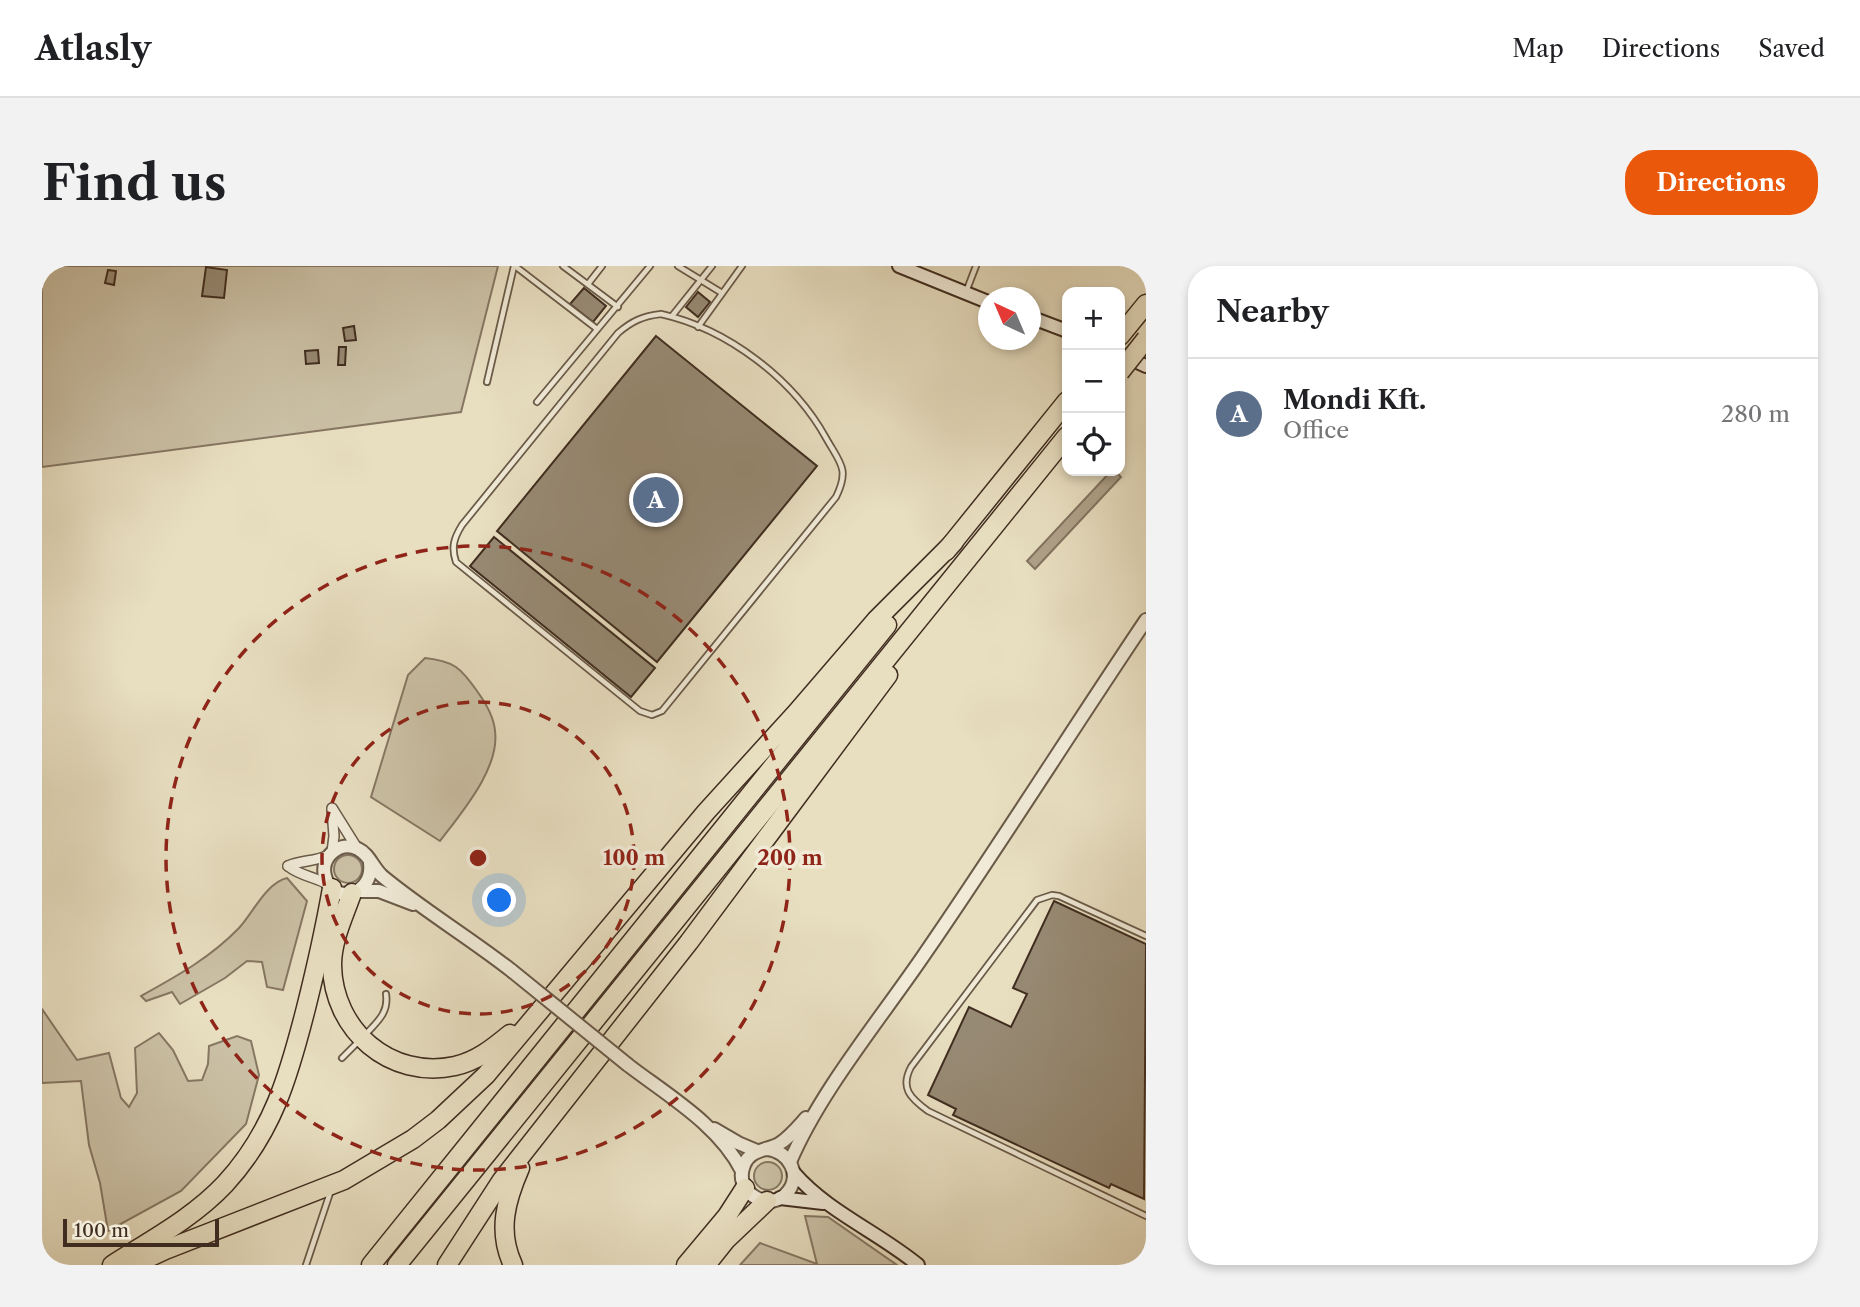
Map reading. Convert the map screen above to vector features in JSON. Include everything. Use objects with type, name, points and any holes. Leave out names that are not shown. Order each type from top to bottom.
[{"type":"highway","points":[[1125,330],[1146,304]]},
{"type":"highway","points":[[1125,366],[1146,339]]},
{"type":"highway","points":[[371,1265],[1062,407]]},
{"type":"highway","points":[[397,1265],[1062,442]]},
{"type":"highway","points":[[133,1265],[165,1250],[332,1186],[370,1167],[438,1120],[486,1075],[706,812],[876,620],[954,542]]},
{"type":"highway","points":[[447,1265],[502,1180],[689,942],[920,632],[953,576]]},
{"type":"highway","points":[[113,1265],[207,1200],[224,1185],[254,1148],[282,1095],[290,1068],[322,940],[330,886]]},
{"type":"highway","points":[[355,892],[334,947],[334,989],[343,1013],[362,1038],[378,1053],[414,1067],[447,1067],[483,1056],[510,1034],[571,971]]},
{"type":"highway","points":[[513,1265],[505,1238],[505,1212],[509,1193],[531,1144]]},
{"type":"highway","points":[[686,1265],[727,1216],[744,1180]]},
{"type":"highway","points":[[706,1265],[726,1240],[774,1200]]},
{"type":"street","points":[[900,266],[978,298]]},
{"type":"street","points":[[1041,321],[1062,329]]},
{"type":"street","points":[[1125,356],[1146,366]]},
{"type":"street","points":[[774,1200],[790,1188],[792,1168],[806,1129],[835,1082],[934,941],[1146,620]]},
{"type":"street","points":[[330,886],[324,867],[331,854],[334,836],[332,808],[358,849],[381,875],[512,971],[704,1124],[738,1143],[782,1153],[823,1203],[872,1232],[918,1265]]},
{"type":"street","points":[[358,849],[345,847],[318,861],[296,862],[288,866],[345,894],[379,891],[436,914]]},
{"type":"street","points":[[355,892],[369,879],[370,863]]},
{"type":"street","points":[[744,1180],[747,1159],[786,1139],[835,1082]]},
{"type":"street","points":[[704,1124],[731,1154],[754,1198],[823,1203]]},
{"type":"lane","points":[[486,382],[514,266],[597,330]]},
{"type":"lane","points":[[562,266],[618,307]]},
{"type":"lane","points":[[588,284],[601,266]]},
{"type":"lane","points":[[537,402],[650,266]]},
{"type":"lane","points":[[678,266],[722,293]]},
{"type":"lane","points":[[671,316],[712,266]]},
{"type":"lane","points":[[698,327],[742,266]]},
{"type":"lane","points":[[965,293],[976,266]]},
{"type":"lane","points":[[661,314],[698,327],[742,350],[801,401],[818,424],[842,466],[844,480],[836,497],[680,690],[662,711],[652,715],[640,711],[456,562],[452,551],[454,537],[462,525],[618,333],[644,316],[661,314]]},
{"type":"lane","points":[[1146,936],[1059,896],[1037,900],[906,1077],[910,1095],[928,1111],[1146,1216]]},
{"type":"lane","points":[[342,1058],[385,1012],[388,1004],[386,994]]},
{"type":"lane","points":[[306,1265],[332,1186]]},
{"type":"shaded area","points":[[42,266],[498,266],[461,412],[42,467]]},
{"type":"shaded area","points":[[1106,476],[1121,477],[1035,569],[1027,561]]},
{"type":"shaded area","points":[[425,658],[443,661],[461,671],[486,705],[495,731],[492,760],[486,774],[440,841],[371,797],[408,675]]},
{"type":"shaded area","points":[[348,855],[358,859],[362,869],[358,879],[348,883],[338,879],[334,869],[338,859]]},
{"type":"shaded area","points":[[287,878],[307,901],[283,990],[267,987],[262,962],[247,961],[225,978],[180,1004],[172,992],[146,1001],[141,996],[180,974],[217,948],[239,928],[266,892]]},
{"type":"shaded area","points":[[42,1009],[77,1060],[109,1053],[121,1098],[129,1107],[137,1093],[135,1048],[159,1033],[173,1050],[188,1081],[202,1080],[208,1064],[209,1046],[237,1036],[251,1041],[259,1075],[246,1124],[181,1191],[108,1231],[100,1183],[89,1145],[81,1081],[42,1083]]},
{"type":"shaded area","points":[[768,1162],[778,1166],[782,1176],[778,1186],[768,1190],[758,1186],[754,1176],[758,1166]]},
{"type":"shaded area","points":[[805,1216],[828,1217],[897,1265],[740,1265],[760,1243],[817,1264]]},
{"type":"building","points":[[206,267],[227,270],[224,298],[202,296]]},
{"type":"building","points":[[108,270],[116,271],[114,285],[105,283]]},
{"type":"building","points":[[584,288],[606,306],[593,322],[570,304]]},
{"type":"building","points":[[698,292],[710,302],[698,317],[686,307]]},
{"type":"building","points":[[354,326],[356,340],[345,341],[343,328]]},
{"type":"building","points":[[656,336],[817,466],[657,662],[497,531]]},
{"type":"building","points":[[339,347],[346,347],[345,365],[338,365]]},
{"type":"building","points":[[318,350],[319,363],[306,364],[305,351]]},
{"type":"building","points":[[494,537],[655,668],[631,697],[470,566]]},
{"type":"building","points":[[1054,901],[1146,944],[1144,1199],[1111,1184],[1109,1188],[953,1115],[956,1109],[928,1095],[969,1007],[1011,1027],[1027,994],[1013,988]]},
{"type":"place","name":"Mondi Kft.","points":[[656,500]]}]
